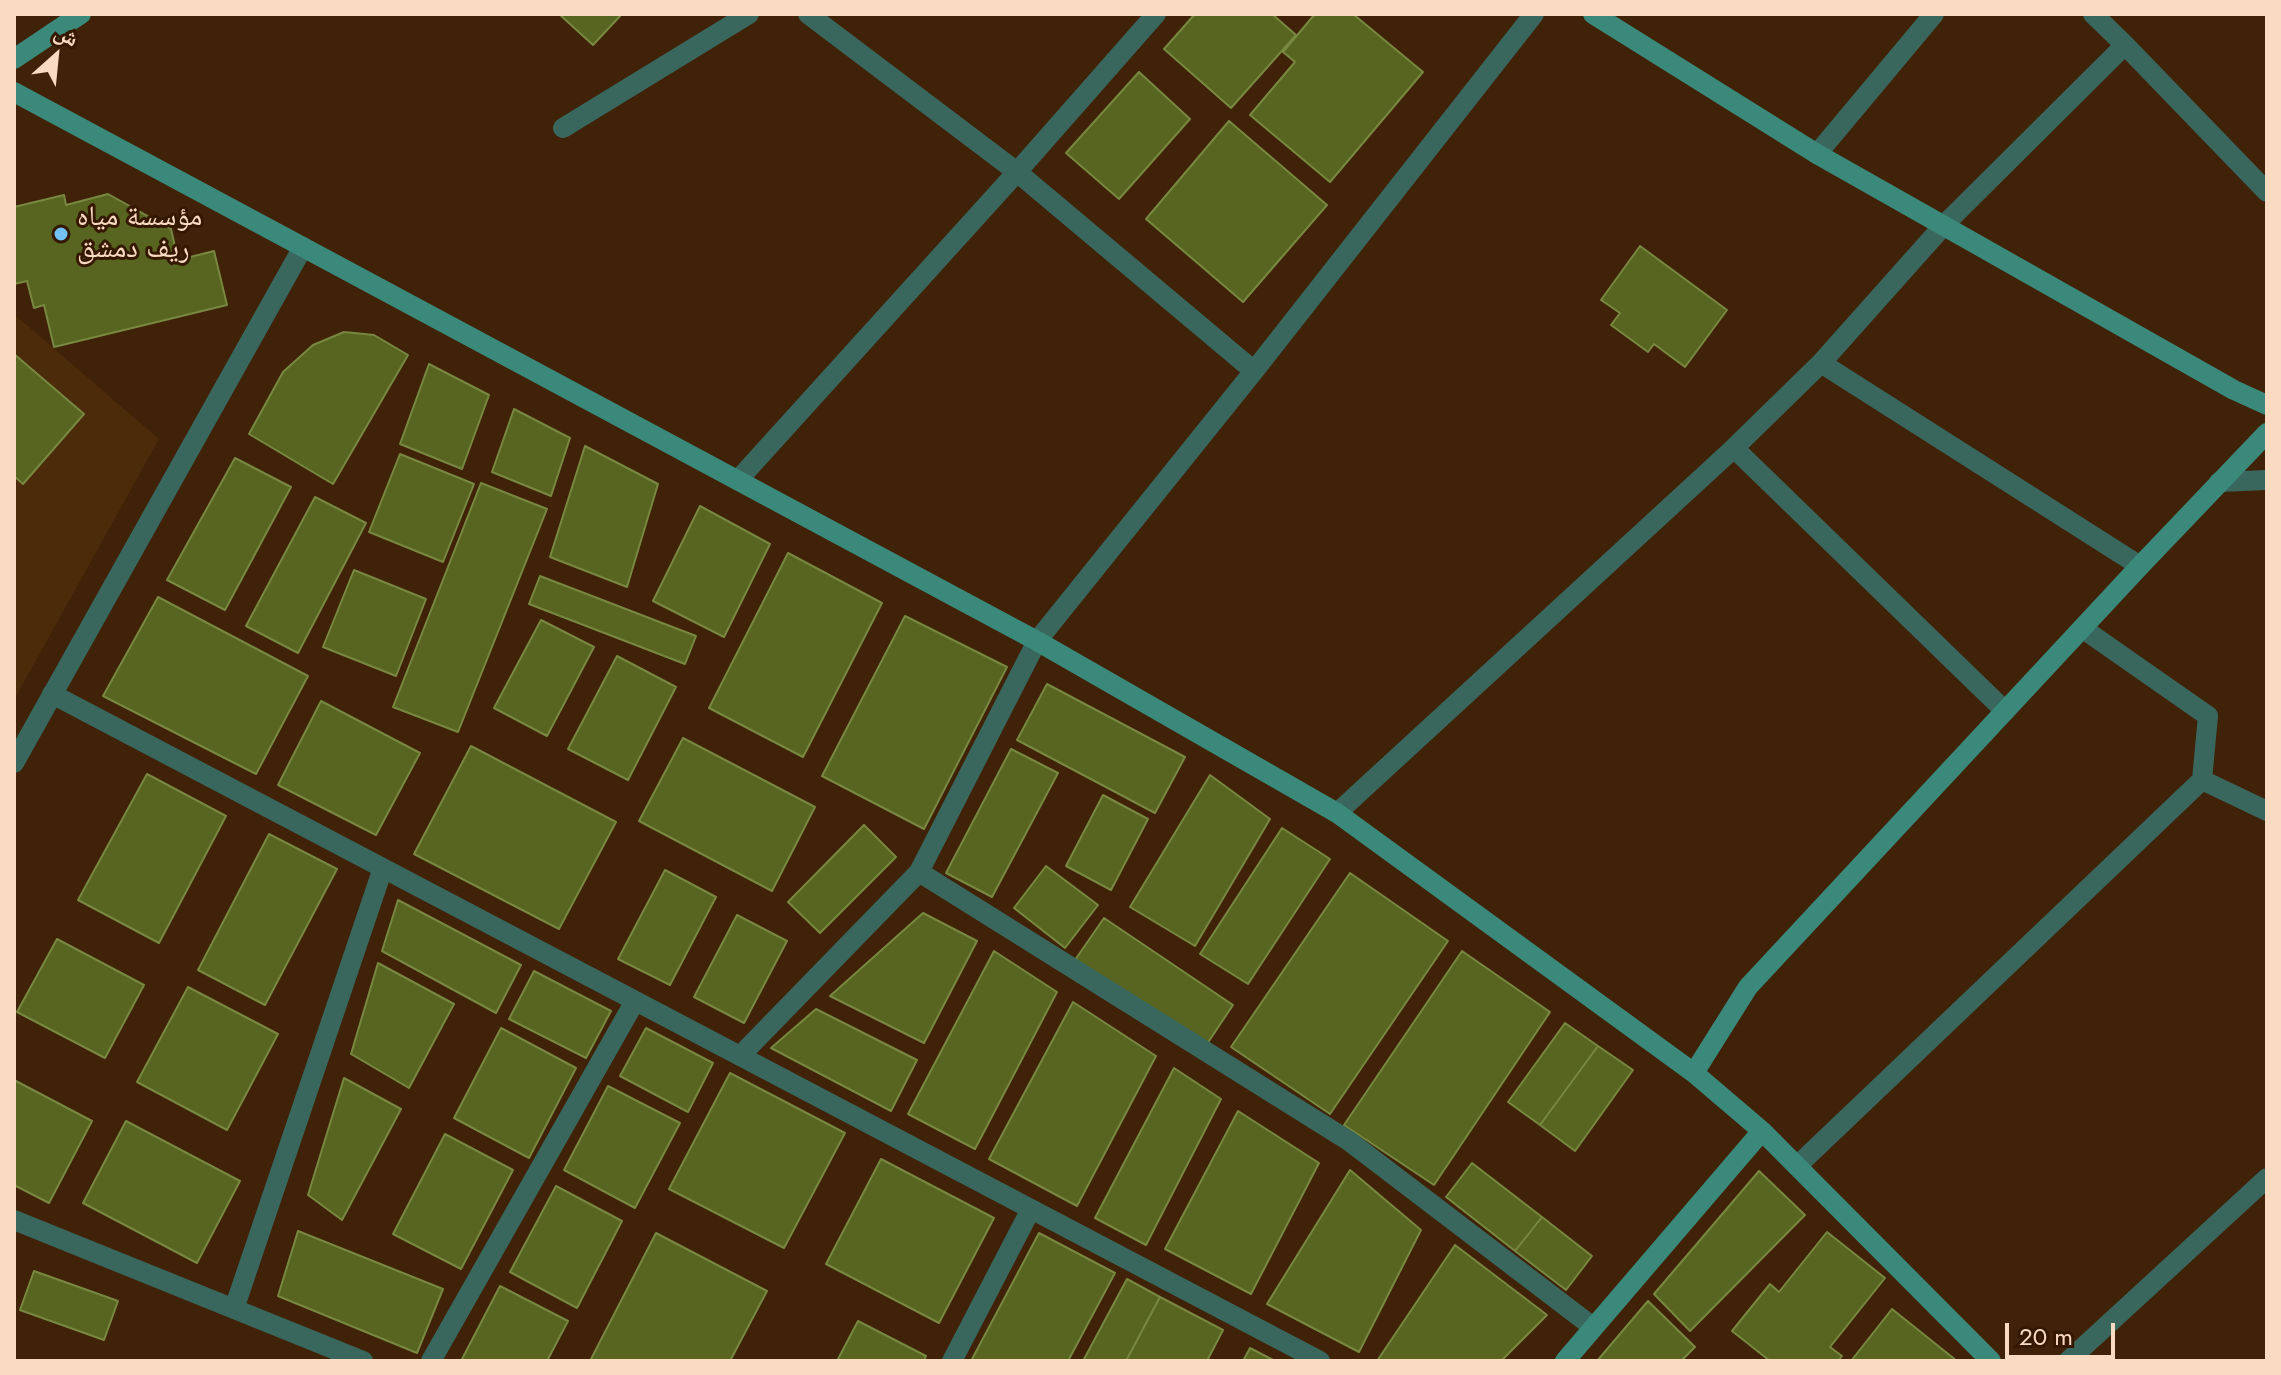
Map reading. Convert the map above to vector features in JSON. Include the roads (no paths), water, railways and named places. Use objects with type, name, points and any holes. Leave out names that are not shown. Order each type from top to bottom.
[{"type":"street","points":[[14,59],[81,14]]},
{"type":"street","points":[[563,128],[749,14]]},
{"type":"street","points":[[808,14],[1017,172],[1254,371]]},
{"type":"street","points":[[738,480],[1156,14]]},
{"type":"street","points":[[740,1056],[919,872],[1037,641],[1534,14]]},
{"type":"street","points":[[1593,14],[1817,154],[2234,390],[2267,405]]},
{"type":"street","points":[[1817,154],[1934,14]]},
{"type":"street","points":[[2093,14],[2267,192]]},
{"type":"street","points":[[1337,813],[1734,448],[1821,363],[1944,225],[2125,45]]},
{"type":"street","points":[[14,92],[1037,641],[1337,813],[1694,1073],[1762,1131],[1991,1361]]},
{"type":"street","points":[[14,763],[303,247]]},
{"type":"street","points":[[1821,363],[2140,566]]},
{"type":"street","points":[[1694,1073],[1748,987],[2267,433]]},
{"type":"street","points":[[1734,448],[2005,711]]},
{"type":"street","points":[[2219,482],[2267,480]]},
{"type":"street","points":[[1797,1166],[2202,780],[2208,716],[2082,628]]},
{"type":"street","points":[[52,694],[1320,1361]]},
{"type":"street","points":[[2202,780],[2267,811]]},
{"type":"street","points":[[234,1309],[383,868]]},
{"type":"street","points":[[919,872],[1349,1141],[1593,1327]]},
{"type":"street","points":[[431,1361],[635,1001]]},
{"type":"street","points":[[1565,1361],[1762,1131]]},
{"type":"street","points":[[2068,1361],[2267,1178]]},
{"type":"street","points":[[952,1361],[1031,1209]]},
{"type":"street","points":[[14,1242],[22,1224],[363,1361]]},
{"type":"place","name":"مؤسسة مياه ريف دمشق","points":[[61,234]]}]
